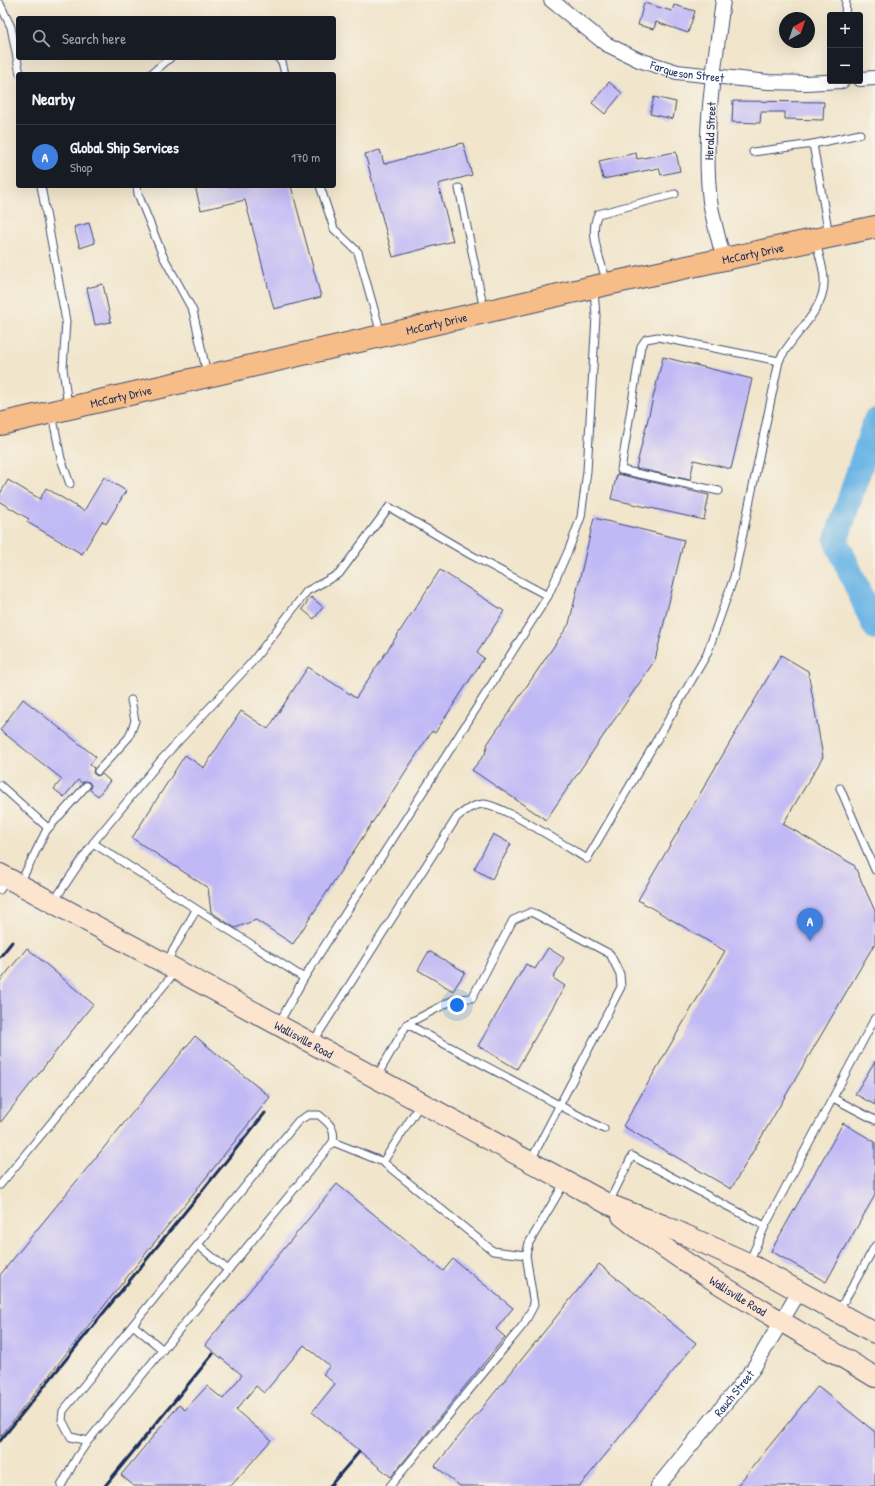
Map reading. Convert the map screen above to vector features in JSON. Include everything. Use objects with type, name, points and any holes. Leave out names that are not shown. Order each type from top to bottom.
[{"type":"main road","name":"McCarty Drive","points":[[0,424],[484,312],[875,227]]},
{"type":"main road","name":"Wallisville Road","points":[[7,882],[53,903],[608,1204],[663,1225],[748,1263],[837,1313],[874,1329]]},
{"type":"main road","name":"Wallisville Road","points":[[608,1204],[652,1240],[732,1291],[875,1377]]},
{"type":"street","name":"Farqueson Street","points":[[552,0],[606,44],[639,60],[677,72],[775,82],[827,82]]},
{"type":"street","name":"Herald Street","points":[[723,0],[714,75],[708,157],[710,201],[724,260]]},
{"type":"street","points":[[863,79],[875,78]]},
{"type":"street","name":"Rauch Street","points":[[658,1486],[753,1369],[799,1292]]},
{"type":"lane","points":[[845,12],[846,0]]},
{"type":"lane","points":[[0,4],[11,27],[16,53]]},
{"type":"lane","points":[[17,60],[20,72]]},
{"type":"lane","points":[[152,72],[168,60]]},
{"type":"lane","points":[[280,60],[284,72]]},
{"type":"lane","points":[[753,152],[813,144],[860,134]]},
{"type":"lane","points":[[312,1044],[457,817],[472,805],[486,804],[501,809],[587,859],[707,654],[734,577],[779,361],[785,348],[818,303],[823,291],[824,279],[822,239],[813,144]]},
{"type":"lane","points":[[41,188],[66,321],[60,410],[61,459],[70,484]]},
{"type":"lane","points":[[137,188],[138,194],[163,256],[193,311],[208,376]]},
{"type":"lane","points":[[321,188],[334,229],[358,252],[382,336]]},
{"type":"lane","points":[[459,188],[484,312]]},
{"type":"lane","points":[[278,1025],[304,978],[548,596],[569,549],[581,517],[585,487],[596,316],[600,286],[594,221],[598,214],[675,194]]},
{"type":"lane","points":[[720,490],[621,470],[641,346],[646,339],[658,337],[779,361]]},
{"type":"lane","points":[[53,903],[93,843],[161,760],[252,662],[308,591],[339,574],[389,507],[471,555],[548,596]]},
{"type":"lane","points":[[98,772],[129,737],[135,721],[131,700]]},
{"type":"lane","points":[[0,785],[48,828]]},
{"type":"lane","points":[[7,882],[48,828],[86,786]]},
{"type":"lane","points":[[840,788],[875,870]]},
{"type":"lane","points":[[93,843],[304,978]]},
{"type":"lane","points":[[0,1185],[171,967],[196,910]]},
{"type":"lane","points":[[376,1078],[407,1024],[454,999],[472,998],[513,920],[531,912],[610,954],[620,974],[621,987],[530,1162]]},
{"type":"lane","points":[[748,1263],[765,1226],[875,1018]]},
{"type":"lane","points":[[407,1024],[604,1129]]},
{"type":"lane","points":[[833,1098],[875,1120]]},
{"type":"lane","points":[[383,1162],[422,1103]]},
{"type":"lane","points":[[61,1486],[77,1457],[88,1441],[333,1142],[335,1134],[329,1123],[319,1115],[308,1115],[298,1121],[63,1411],[62,1420],[72,1437],[88,1441]]},
{"type":"lane","points":[[333,1142],[383,1162],[493,1251],[526,1256]]},
{"type":"lane","points":[[608,1204],[632,1156],[765,1226]]},
{"type":"lane","points":[[390,1486],[524,1324],[534,1305],[526,1256],[529,1243],[566,1181]]},
{"type":"lane","points":[[198,1245],[228,1270]]},
{"type":"lane","points":[[837,1313],[875,1246]]},
{"type":"lane","points":[[133,1325],[163,1350]]},
{"type":"building","points":[[644,3],[672,11],[674,5],[695,11],[688,33],[656,22],[654,29],[638,25]]},
{"type":"building","points":[[609,82],[622,93],[605,114],[592,103]]},
{"type":"building","points":[[654,97],[676,102],[673,119],[650,114]]},
{"type":"building","points":[[733,101],[824,102],[823,120],[785,119],[785,112],[761,112],[760,123],[732,122]]},
{"type":"building","points":[[463,143],[472,175],[438,184],[453,241],[393,257],[365,154],[380,150],[384,164]]},
{"type":"building","points":[[676,152],[680,171],[661,175],[659,168],[603,179],[599,161],[636,153],[637,159]]},
{"type":"building","points":[[196,188],[292,188],[321,297],[274,309],[245,200],[201,210]]},
{"type":"building","points":[[89,223],[95,243],[80,248],[74,227]]},
{"type":"building","points":[[103,284],[111,322],[95,325],[87,288]]},
{"type":"building","points":[[663,357],[752,379],[731,469],[694,460],[690,480],[636,468]]},
{"type":"building","points":[[617,474],[709,495],[704,520],[611,499]]},
{"type":"building","points":[[104,477],[126,491],[106,524],[102,521],[82,554],[27,522],[29,519],[0,502],[0,494],[8,480],[40,499],[46,488],[84,511]]},
{"type":"building","points":[[594,518],[684,540],[655,660],[546,820],[472,770],[485,754],[488,743],[569,624]]},
{"type":"building","points":[[440,570],[504,611],[477,653],[484,658],[435,733],[432,731],[293,944],[256,920],[235,928],[211,912],[208,888],[132,838],[185,755],[204,768],[241,711],[268,729],[308,667],[356,698]]},
{"type":"building","points":[[311,597],[323,607],[314,619],[302,609]]},
{"type":"building","points":[[781,655],[808,671],[823,757],[783,824],[854,865],[875,911],[875,943],[731,1189],[623,1126],[725,951],[638,900]]},
{"type":"building","points":[[23,699],[96,757],[90,765],[94,768],[93,773],[97,776],[102,774],[110,781],[98,796],[90,790],[91,785],[89,782],[85,781],[82,783],[78,780],[64,797],[54,789],[62,779],[0,730]]},
{"type":"building","points":[[493,834],[511,844],[492,879],[474,869]]},
{"type":"building","points":[[27,948],[93,1004],[0,1123],[0,981]]},
{"type":"building","points":[[548,948],[564,958],[553,978],[565,986],[517,1069],[478,1046],[526,964],[535,969]]},
{"type":"building","points":[[429,951],[465,972],[453,991],[418,970]]},
{"type":"building","points":[[195,1036],[270,1097],[0,1437],[0,1275]]},
{"type":"building","points":[[875,1061],[875,1105],[855,1094]]},
{"type":"building","points":[[843,1123],[875,1142],[875,1195],[826,1282],[771,1251]]},
{"type":"building","points":[[337,1184],[443,1271],[453,1259],[513,1308],[496,1329],[505,1337],[391,1477],[312,1412],[335,1384],[323,1374],[330,1366],[304,1345],[264,1393],[256,1386],[236,1410],[271,1440],[231,1486],[134,1486],[121,1475],[179,1405],[185,1410],[207,1386],[223,1399],[242,1375],[205,1345]]},
{"type":"building","points":[[599,1264],[696,1343],[580,1486],[460,1486],[435,1466]]},
{"type":"building","points":[[818,1386],[875,1432],[875,1486],[737,1486]]},
{"type":"waterway","points":[[875,421],[836,541],[875,627]]},
{"type":"railway","points":[[0,957],[12,942]]},
{"type":"railway","points":[[0,1441],[265,1113]]},
{"type":"railway","points":[[105,1486],[213,1354]]},
{"type":"railway","points":[[330,1486],[359,1452]]},
{"type":"place","name":"Global Ship Services","points":[[810,941]]}]
